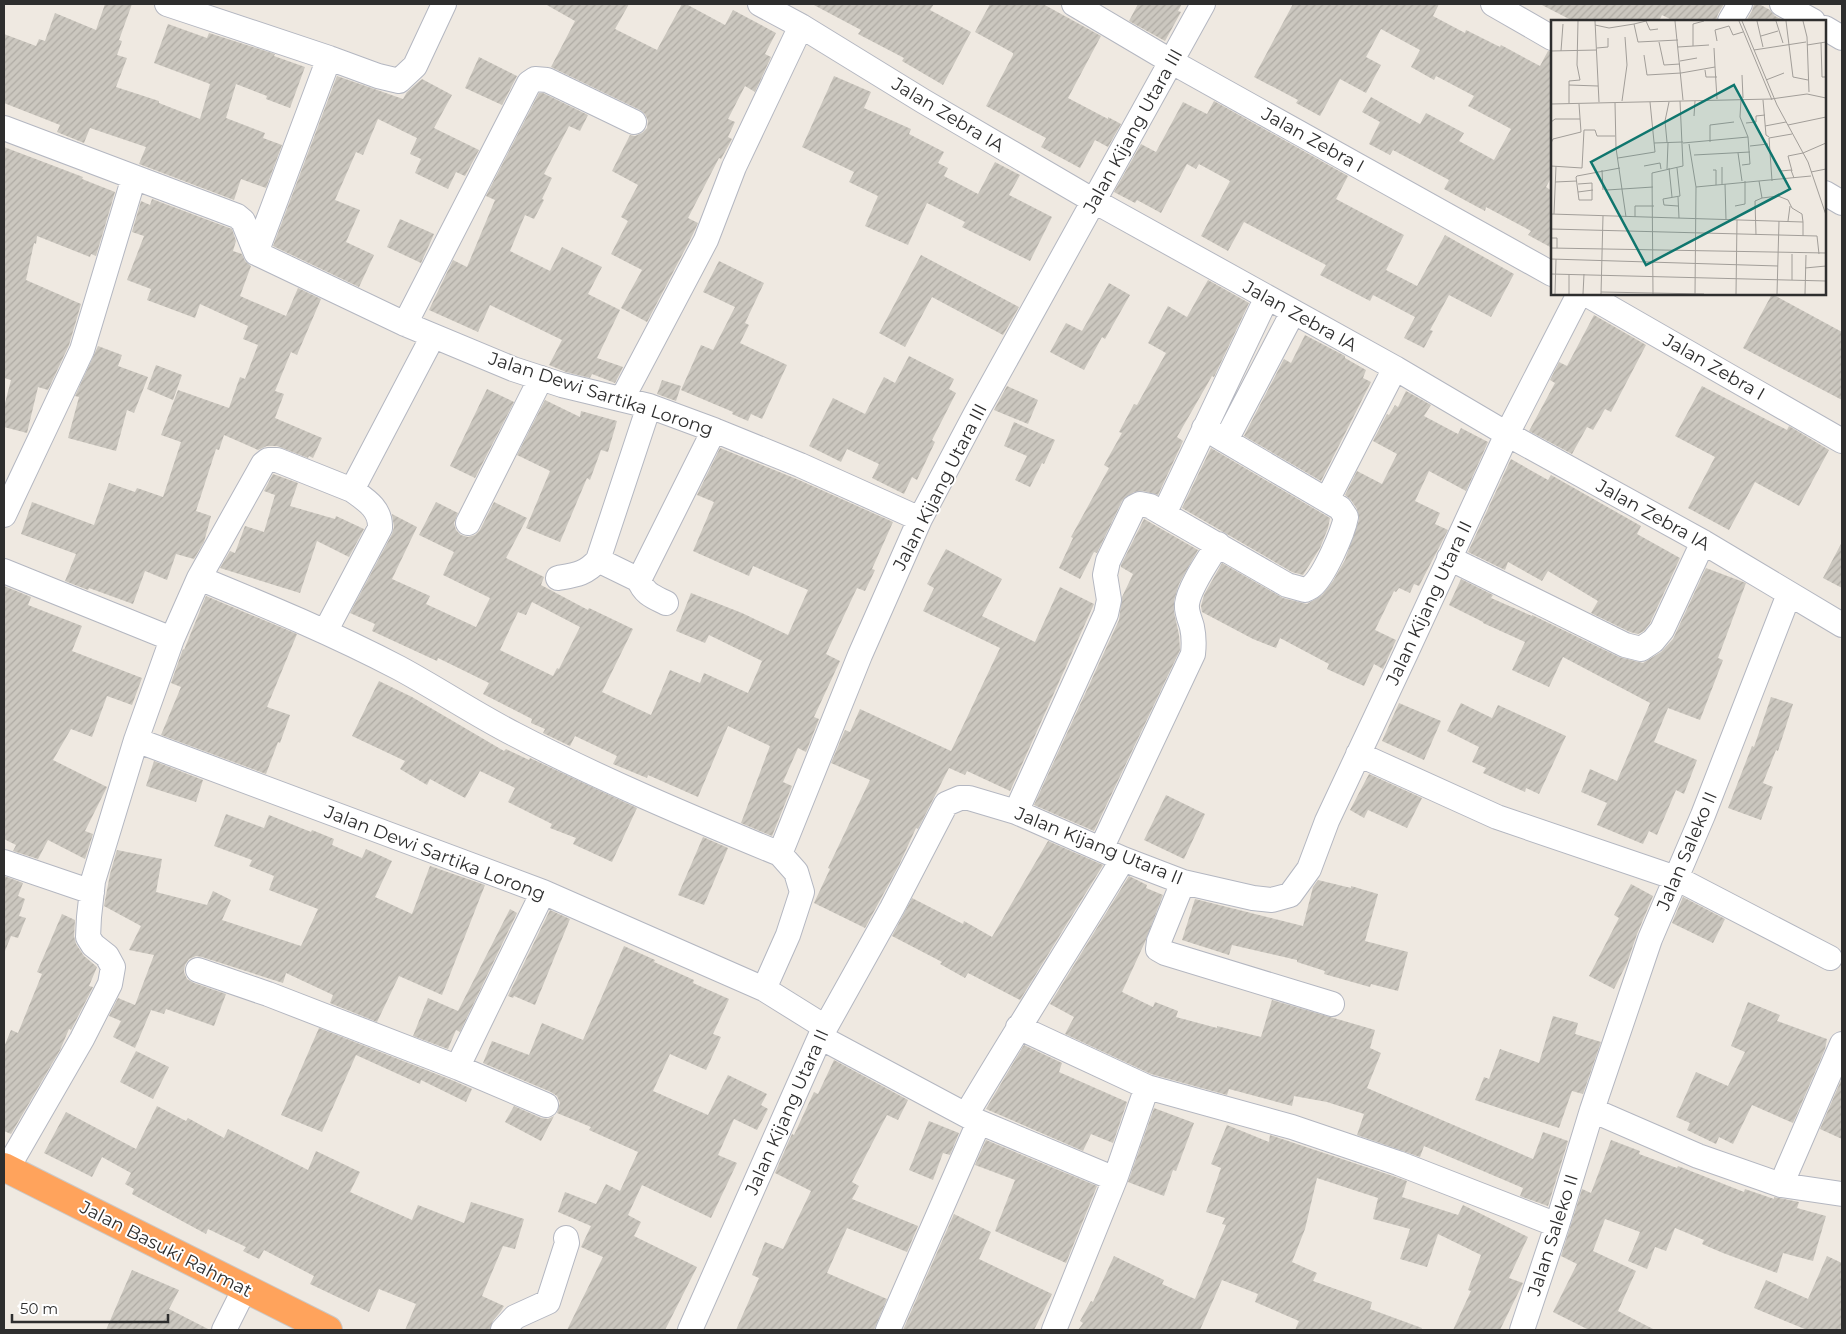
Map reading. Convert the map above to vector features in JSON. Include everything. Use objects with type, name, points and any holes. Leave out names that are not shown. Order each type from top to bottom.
[{"type":"highway","name":"Jalan Basuki Rahmat","points":[[5,1168],[328,1330]]},
{"type":"street","points":[[168,4],[378,76],[399,81],[415,66],[444,4]]},
{"type":"street","name":"Jalan Zebra IA","points":[[760,4],[802,26],[923,101],[1094,200],[1394,368],[1507,434],[1703,542],[1842,626]]},
{"type":"street","name":"Jalan Zebra I","points":[[1074,4],[1172,62],[1398,186],[1551,273]]},
{"type":"street","name":"Jalan Kijang Utara III","points":[[780,854],[856,664],[920,519],[975,415],[1204,4]]},
{"type":"street","points":[[1493,4],[1551,37]]},
{"type":"street","points":[[1731,20],[1740,4]]},
{"type":"street","points":[[1782,4],[1811,20]]},
{"type":"street","points":[[622,399],[706,240],[734,167],[802,26]]},
{"type":"street","points":[[1826,29],[1842,38]]},
{"type":"street","points":[[256,254],[329,58]]},
{"type":"street","points":[[405,324],[529,83],[535,79],[546,80],[634,122]]},
{"type":"street","points":[[4,128],[237,216],[243,220],[256,254]]},
{"type":"street","points":[[4,515],[82,350],[134,177]]},
{"type":"street","points":[[1826,194],[1842,203]]},
{"type":"street","name":"Jalan Dewi Sartika Lorong","points":[[256,254],[405,324],[513,369],[562,385],[649,406],[800,465],[920,519]]},
{"type":"street","name":"Jalan Kijang Utara II","points":[[690,1330],[822,1032],[892,908],[946,804],[960,798],[969,798],[1016,812],[1112,854],[1183,882],[1253,898],[1272,900],[1290,895],[1309,868],[1327,820],[1507,434],[1578,295]]},
{"type":"street","name":"Jalan Zebra I","points":[[1588,295],[1842,441]]},
{"type":"street","points":[[1164,514],[1267,297]]},
{"type":"street","points":[[1226,440],[1292,312]]},
{"type":"street","points":[[352,490],[433,336]]},
{"type":"street","points":[[1327,500],[1394,368]]},
{"type":"street","points":[[468,522],[541,378]]},
{"type":"street","points":[[558,578],[579,575],[598,560],[649,406]]},
{"type":"street","points":[[1016,812],[1106,614],[1109,600],[1105,575],[1108,561],[1134,507],[1140,504],[1164,514],[1287,585],[1305,590],[1312,586],[1324,570],[1344,526],[1346,517],[1340,508],[1204,428]]},
{"type":"street","points":[[666,603],[647,594],[642,589],[639,580],[714,430]]},
{"type":"street","points":[[5,1168],[82,1040],[110,984],[114,968],[107,956],[93,945],[88,936],[93,881],[136,740],[172,639],[199,578],[263,464],[268,460],[277,460],[352,490],[375,509],[380,521],[380,528],[325,632]]},
{"type":"street","points":[[1450,558],[1625,644],[1641,649],[1653,642],[1662,630],[1703,542]]},
{"type":"street","points":[[888,1330],[972,1119],[1018,1027],[1069,949],[1112,854],[1193,654],[1194,641],[1187,602],[1198,578],[1218,544]]},
{"type":"street","points":[[598,560],[639,580]]},
{"type":"street","points":[[4,571],[172,639]]},
{"type":"street","points":[[199,578],[291,616],[400,669],[512,734],[570,762],[673,809],[780,854],[796,872],[802,892],[788,935],[764,989]]},
{"type":"street","name":"Jalan Saleko II","points":[[1522,1330],[1557,1225],[1592,1110],[1650,939],[1789,594]]},
{"type":"street","name":"Jalan Dewi Sartika Lorong","points":[[136,740],[543,892],[764,989],[822,1032],[972,1119],[1115,1179]]},
{"type":"street","points":[[1358,754],[1497,817],[1676,878],[1830,958]]},
{"type":"street","points":[[4,862],[92,892]]},
{"type":"street","points":[[1183,882],[1165,924],[1158,949],[1165,953],[1332,1004]]},
{"type":"street","points":[[459,1068],[461,1060],[543,892]]},
{"type":"street","points":[[198,970],[277,998],[459,1068],[546,1105]]},
{"type":"street","points":[[1018,1027],[1147,1087],[1292,1127],[1398,1163],[1557,1225]]},
{"type":"street","points":[[1781,1185],[1842,1044]]},
{"type":"street","points":[[1054,1330],[1115,1179],[1147,1087]]},
{"type":"street","points":[[1592,1110],[1698,1156],[1781,1185],[1842,1194]]},
{"type":"street","points":[[503,1330],[515,1317],[548,1302],[567,1244],[566,1238]]},
{"type":"street","points":[[224,1330],[245,1288]]},
{"type":"building","points":[[105,4],[132,4],[119,40],[122,41],[117,55],[127,58],[116,87],[159,101],[159,103],[200,119],[210,84],[154,63],[168,24],[207,38],[209,33],[275,54],[274,56],[305,67],[290,108],[266,99],[267,96],[236,84],[226,118],[265,133],[263,138],[282,145],[266,188],[241,179],[234,200],[139,164],[146,147],[90,128],[84,143],[57,132],[60,125],[4,103],[4,34],[36,46],[39,39],[45,41],[55,13],[96,30]]},
{"type":"building","points":[[545,4],[629,4],[615,29],[657,50],[682,4],[686,4],[725,25],[733,10],[776,33],[765,54],[771,57],[755,92],[745,86],[728,119],[735,122],[728,137],[732,139],[721,159],[719,158],[688,218],[698,223],[647,322],[621,308],[642,270],[611,254],[628,221],[621,217],[638,185],[612,171],[630,135],[635,136],[642,133],[647,128],[648,121],[645,114],[640,110],[551,67],[575,21]]},
{"type":"building","points":[[812,4],[934,4],[930,10],[971,32],[943,85],[902,61],[904,58],[858,34],[861,30]]},
{"type":"building","points":[[990,4],[1043,4],[1101,36],[1068,98],[1121,124],[1108,147],[1095,140],[1080,168],[1041,147],[1046,138],[986,106],[1013,55],[1013,53],[975,32]]},
{"type":"building","points":[[1138,4],[1182,4],[1178,11],[1181,12],[1165,41],[1129,21]]},
{"type":"building","points":[[1293,4],[1439,4],[1433,16],[1465,33],[1466,30],[1500,47],[1501,45],[1540,66],[1548,51],[1551,52],[1551,178],[1546,187],[1551,190],[1551,247],[1528,235],[1531,231],[1486,207],[1485,211],[1444,189],[1449,180],[1393,150],[1390,155],[1369,144],[1380,122],[1362,112],[1371,97],[1420,124],[1426,113],[1464,133],[1459,141],[1494,160],[1511,129],[1468,106],[1474,96],[1436,76],[1434,80],[1411,67],[1420,50],[1381,29],[1366,57],[1381,65],[1366,93],[1340,79],[1320,116],[1296,103],[1298,100],[1254,77]]},
{"type":"building","points":[[1540,4],[1724,4],[1716,20],[1672,20],[1662,15],[1660,20],[1571,20]]},
{"type":"building","points":[[1754,4],[1759,4],[1783,20],[1747,20]]},
{"type":"building","points":[[479,57],[517,76],[502,105],[465,88]]},
{"type":"building","points":[[337,76],[403,99],[407,92],[422,79],[452,95],[434,128],[479,150],[465,176],[456,172],[448,189],[415,173],[421,159],[410,154],[417,138],[378,119],[363,155],[356,152],[335,200],[360,210],[346,242],[374,255],[359,287],[273,246]]},
{"type":"building","points":[[834,76],[871,92],[864,108],[911,129],[909,134],[944,152],[938,163],[948,168],[944,176],[978,194],[995,162],[1020,175],[1009,195],[1052,217],[1030,261],[962,227],[965,222],[927,203],[908,245],[865,226],[878,196],[849,182],[854,172],[802,147]]},
{"type":"building","points":[[539,93],[543,93],[588,115],[580,131],[569,126],[544,174],[552,178],[542,199],[544,200],[534,219],[525,215],[510,251],[550,271],[562,247],[602,267],[588,294],[620,310],[597,358],[623,367],[615,383],[592,374],[590,378],[566,372],[549,365],[562,340],[490,305],[478,332],[429,310],[453,260],[467,267],[495,200],[486,196]]},
{"type":"building","points":[[1214,101],[1348,176],[1336,199],[1404,235],[1386,270],[1417,286],[1445,235],[1514,274],[1491,317],[1449,295],[1430,330],[1433,331],[1424,348],[1404,338],[1415,317],[1373,295],[1370,301],[1320,275],[1326,265],[1244,222],[1228,251],[1201,236],[1230,181],[1199,164],[1196,169],[1187,164],[1161,213],[1137,200],[1135,203],[1114,192],[1141,144],[1156,152],[1183,102],[1207,114]]},
{"type":"building","points":[[4,147],[83,177],[82,179],[115,192],[96,256],[91,254],[90,257],[37,236],[36,244],[34,243],[26,280],[81,304],[69,345],[48,390],[38,387],[27,433],[4,427],[4,407],[11,380],[4,378]]},
{"type":"building","points":[[152,199],[232,229],[236,241],[233,251],[242,254],[245,261],[251,266],[240,296],[286,316],[298,288],[321,299],[297,355],[291,352],[275,391],[284,394],[275,418],[322,438],[313,458],[309,456],[308,458],[277,446],[267,446],[258,450],[224,435],[219,450],[216,449],[196,511],[211,516],[204,542],[194,559],[176,554],[167,580],[145,571],[133,604],[65,581],[76,554],[21,534],[32,502],[94,525],[109,483],[135,492],[137,488],[163,497],[181,442],[161,435],[178,390],[229,408],[240,377],[245,379],[258,345],[243,339],[248,326],[200,304],[195,318],[147,300],[151,289],[127,280],[144,236],[132,232],[141,201],[150,205]]},
{"type":"building","points":[[400,219],[434,234],[421,263],[387,247]]},
{"type":"building","points":[[921,255],[1019,307],[1003,335],[932,297],[905,347],[879,333]]},
{"type":"building","points":[[719,261],[764,283],[745,323],[749,325],[740,343],[787,365],[762,419],[751,414],[748,421],[732,414],[733,412],[681,390],[701,345],[713,350],[735,307],[703,292]]},
{"type":"building","points":[[1208,280],[1249,303],[1214,377],[1212,376],[1177,437],[1183,441],[1158,495],[1143,491],[1134,492],[1122,501],[1097,553],[1094,552],[1080,579],[1059,568],[1073,538],[1071,537],[1109,468],[1104,465],[1122,433],[1119,432],[1134,404],[1137,405],[1166,353],[1148,343],[1168,306],[1187,317]]},
{"type":"building","points":[[1109,283],[1130,295],[1105,339],[1102,337],[1084,370],[1050,352],[1066,323],[1082,331]]},
{"type":"building","points":[[1771,295],[1774,295],[1842,332],[1842,400],[1743,348]]},
{"type":"building","points":[[1594,315],[1646,345],[1611,412],[1605,409],[1593,430],[1587,427],[1572,454],[1529,431],[1555,383],[1550,380],[1559,362],[1567,366]]},
{"type":"building","points":[[1305,335],[1345,356],[1345,358],[1366,370],[1363,378],[1371,382],[1321,481],[1244,436],[1284,359],[1291,363]]},
{"type":"building","points":[[98,346],[122,355],[118,366],[148,377],[134,413],[127,410],[116,451],[68,438],[79,397],[75,396]]},
{"type":"building","points":[[909,356],[954,379],[949,389],[956,393],[932,440],[935,442],[917,480],[912,477],[904,494],[872,478],[879,464],[847,449],[841,462],[809,446],[833,398],[865,414],[884,377],[895,383]]},
{"type":"building","points":[[156,365],[182,375],[173,400],[147,389]]},
{"type":"building","points":[[662,380],[681,386],[676,401],[657,394]]},
{"type":"building","points":[[1007,386],[1038,400],[1028,424],[994,410]]},
{"type":"building","points":[[1702,386],[1787,430],[1789,426],[1829,450],[1799,506],[1755,482],[1729,530],[1688,508],[1715,457],[1675,436]]},
{"type":"building","points":[[487,389],[514,402],[475,478],[450,466]]},
{"type":"building","points":[[1406,391],[1431,405],[1424,416],[1458,434],[1461,428],[1488,442],[1466,491],[1429,471],[1415,501],[1440,513],[1435,524],[1448,530],[1419,586],[1414,584],[1410,593],[1399,588],[1396,592],[1394,591],[1375,630],[1396,640],[1383,669],[1374,664],[1364,686],[1327,669],[1329,664],[1280,638],[1276,648],[1253,639],[1202,612],[1201,606],[1204,595],[1222,563],[1283,598],[1307,604],[1322,595],[1333,581],[1345,560],[1359,520],[1357,509],[1345,495],[1357,471],[1382,484],[1397,454],[1373,441],[1387,414],[1389,415],[1395,405],[1398,407]]},
{"type":"building","points":[[545,400],[580,417],[581,411],[617,421],[608,452],[601,450],[590,480],[587,478],[560,542],[526,528],[550,471],[517,455]]},
{"type":"building","points":[[1014,422],[1055,440],[1044,464],[1042,463],[1030,487],[1015,480],[1027,456],[1004,446]]},
{"type":"building","points":[[720,448],[799,480],[893,522],[872,569],[875,570],[865,591],[857,588],[826,654],[840,661],[814,717],[819,719],[806,752],[798,748],[783,782],[792,786],[772,836],[741,823],[770,746],[728,726],[698,797],[648,775],[647,778],[613,764],[617,756],[575,736],[570,746],[543,733],[545,729],[531,723],[532,719],[483,694],[489,683],[438,658],[437,661],[372,631],[375,624],[350,613],[392,534],[394,527],[392,514],[417,527],[392,579],[430,596],[426,604],[476,627],[490,598],[443,575],[454,552],[419,535],[436,502],[458,513],[454,523],[456,530],[461,535],[468,537],[475,535],[480,530],[494,502],[527,518],[506,558],[544,577],[541,585],[588,610],[589,608],[633,629],[602,692],[651,715],[670,670],[700,683],[704,673],[748,693],[762,661],[709,635],[705,643],[676,631],[691,593],[742,613],[788,635],[808,590],[753,566],[749,576],[693,551],[714,502],[697,495]],"holes":[[[532,602],[580,627],[559,669],[557,668],[553,676],[500,650],[518,612],[526,615]]]},
{"type":"building","points":[[1211,448],[1330,518],[1320,548],[1303,575],[1292,572],[1182,508]]},
{"type":"building","points":[[1511,459],[1548,480],[1551,475],[1641,526],[1637,534],[1680,558],[1650,623],[1644,631],[1638,634],[1630,632],[1591,613],[1598,601],[1548,571],[1542,581],[1508,562],[1505,570],[1468,552]]},
{"type":"building","points":[[273,474],[298,483],[290,506],[335,519],[336,516],[364,529],[349,557],[317,541],[300,593],[220,568],[230,551],[235,553],[245,526],[264,532],[275,495],[264,491]]},
{"type":"building","points":[[1144,519],[1198,550],[1179,584],[1174,601],[1180,650],[1094,831],[1034,805],[1119,620],[1122,597],[1133,574],[1121,567],[1121,565]]},
{"type":"building","points":[[1842,542],[1842,588],[1823,578]]},
{"type":"building","points":[[946,549],[1002,579],[982,616],[1035,642],[1060,587],[1094,604],[1010,791],[967,771],[965,775],[949,768],[865,928],[814,903],[830,869],[828,868],[870,780],[831,763],[845,730],[850,732],[860,709],[951,751],[1000,648],[923,611],[934,588],[927,584]]},
{"type":"building","points":[[1706,568],[1746,583],[1718,658],[1723,660],[1700,720],[1668,708],[1654,742],[1697,760],[1684,794],[1676,790],[1657,835],[1649,831],[1643,844],[1597,825],[1607,803],[1581,792],[1590,769],[1617,781],[1650,703],[1563,657],[1549,687],[1512,670],[1525,642],[1449,605],[1461,579],[1493,595],[1491,598],[1532,615],[1619,657],[1643,663],[1661,652],[1673,639]]},
{"type":"building","points":[[4,586],[31,597],[28,605],[82,626],[72,651],[142,678],[132,705],[107,696],[92,737],[71,729],[53,760],[107,787],[85,831],[93,834],[85,859],[48,840],[38,859],[13,851],[16,845],[4,839]]},
{"type":"building","points":[[206,596],[297,634],[267,707],[290,715],[266,774],[161,735],[181,687],[171,683],[183,649]]},
{"type":"building","points":[[379,681],[412,697],[504,751],[506,749],[529,760],[530,758],[637,808],[612,862],[573,844],[576,838],[550,828],[552,824],[508,802],[515,788],[480,771],[465,798],[430,779],[427,785],[400,769],[405,761],[352,736]]},
{"type":"building","points":[[1771,697],[1793,704],[1778,751],[1776,750],[1763,783],[1773,787],[1761,820],[1728,808],[1752,746],[1754,747]]},
{"type":"building","points":[[1399,703],[1441,721],[1424,760],[1382,741]]},
{"type":"building","points":[[1461,703],[1492,718],[1498,705],[1566,736],[1539,794],[1526,788],[1525,792],[1483,773],[1486,768],[1472,762],[1479,747],[1447,731]]},
{"type":"building","points":[[154,761],[203,780],[196,802],[146,786]]},
{"type":"building","points":[[1369,774],[1422,798],[1407,828],[1368,810],[1364,818],[1350,810]]},
{"type":"building","points":[[1166,795],[1205,814],[1184,859],[1144,840]]},
{"type":"building","points":[[226,814],[264,828],[269,815],[334,839],[332,845],[362,858],[366,849],[392,861],[375,897],[412,914],[430,866],[485,885],[442,995],[399,976],[377,1022],[330,1003],[333,995],[286,973],[283,983],[196,956],[189,959],[185,965],[184,972],[187,979],[226,994],[214,1026],[166,1009],[164,1014],[151,1010],[135,1048],[113,1037],[121,1021],[109,1016],[118,998],[135,1005],[154,955],[129,950],[141,926],[104,906],[117,850],[162,859],[156,892],[207,905],[213,891],[231,900],[222,920],[301,946],[318,909],[269,890],[274,876],[249,866],[252,860],[214,846]]},
{"type":"building","points":[[703,837],[728,848],[704,905],[678,895]]},
{"type":"building","points":[[1048,841],[1103,865],[1020,1000],[968,973],[965,978],[940,964],[942,962],[892,936],[912,898],[963,924],[964,921],[992,937]]},
{"type":"building","points":[[4,876],[23,883],[18,896],[25,899],[19,916],[26,918],[18,938],[11,936],[5,951],[4,951]]},
{"type":"building","points":[[1129,876],[1147,885],[1146,888],[1163,895],[1145,942],[1122,992],[1153,1007],[1155,1002],[1178,1011],[1176,1017],[1261,1037],[1272,1000],[1375,1030],[1370,1048],[1381,1053],[1367,1088],[1533,1159],[1543,1132],[1568,1141],[1548,1206],[1520,1196],[1523,1188],[1424,1146],[1420,1157],[1357,1135],[1364,1114],[1327,1102],[1294,1096],[1292,1106],[1229,1089],[1227,1095],[1151,1074],[1065,1034],[1074,1017],[1050,1004]]},
{"type":"building","points":[[1318,880],[1351,888],[1351,886],[1378,894],[1365,941],[1408,952],[1398,991],[1371,984],[1370,987],[1324,974],[1325,971],[1297,962],[1297,960],[1232,945],[1229,955],[1182,940],[1195,899],[1303,926],[1313,887]]},
{"type":"building","points":[[1631,884],[1653,896],[1627,963],[1614,989],[1589,976],[1619,918],[1614,915]]},
{"type":"building","points":[[1683,897],[1725,919],[1713,943],[1672,923]]},
{"type":"building","points":[[510,909],[517,913],[460,1032],[456,1030],[448,1049],[413,1036],[428,998],[458,1011]]},
{"type":"building","points":[[550,910],[570,919],[535,1005],[514,996],[513,998],[508,996]]},
{"type":"building","points":[[62,914],[75,920],[74,936],[76,944],[84,956],[97,967],[89,986],[93,987],[71,1030],[69,1029],[60,1050],[11,1134],[4,1131],[4,1047],[11,1030],[18,1033],[42,974],[37,972]]},
{"type":"building","points":[[624,946],[694,980],[693,983],[729,999],[713,1034],[721,1037],[706,1070],[670,1054],[653,1091],[708,1115],[728,1075],[767,1094],[761,1105],[768,1109],[757,1130],[734,1119],[718,1155],[737,1163],[711,1218],[642,1185],[628,1215],[641,1222],[634,1236],[697,1267],[665,1330],[567,1330],[603,1257],[581,1247],[591,1226],[558,1212],[565,1192],[596,1204],[606,1184],[620,1191],[638,1152],[589,1130],[591,1127],[557,1113],[560,1103],[557,1096],[551,1092],[483,1063],[492,1041],[529,1055],[542,1023],[583,1040]]},
{"type":"building","points":[[1748,1002],[1780,1015],[1777,1021],[1827,1039],[1825,1049],[1793,1123],[1752,1105],[1733,1144],[1719,1137],[1716,1144],[1687,1130],[1690,1123],[1676,1117],[1696,1072],[1728,1086],[1745,1052],[1731,1046]]},
{"type":"building","points":[[1553,1016],[1578,1023],[1575,1034],[1601,1042],[1583,1094],[1572,1091],[1559,1128],[1475,1100],[1484,1077],[1489,1079],[1500,1049],[1539,1063]]},
{"type":"building","points":[[319,1028],[472,1089],[466,1102],[421,1080],[420,1084],[356,1055],[322,1132],[281,1115]]},
{"type":"building","points":[[1024,1045],[1062,1063],[1059,1072],[1127,1102],[1113,1143],[1091,1134],[1083,1151],[986,1109]]},
{"type":"building","points":[[136,1051],[169,1067],[153,1099],[120,1082]]},
{"type":"building","points":[[834,1060],[908,1100],[898,1120],[887,1115],[852,1182],[859,1186],[852,1199],[918,1226],[907,1252],[847,1228],[827,1273],[887,1299],[874,1330],[736,1330],[759,1278],[752,1275],[765,1242],[783,1249],[811,1191],[775,1173],[792,1134],[794,1135],[814,1092],[818,1094]]},
{"type":"building","points":[[1842,1078],[1842,1139],[1820,1129]]},
{"type":"building","points":[[157,1106],[186,1121],[188,1118],[224,1138],[228,1129],[308,1170],[316,1151],[360,1172],[350,1192],[412,1220],[418,1205],[464,1223],[471,1202],[524,1219],[515,1249],[503,1246],[482,1296],[504,1306],[493,1321],[490,1330],[405,1330],[416,1304],[379,1289],[369,1312],[310,1284],[314,1276],[264,1250],[259,1259],[243,1251],[246,1247],[208,1229],[206,1234],[132,1194],[134,1189],[125,1184],[131,1173],[102,1157],[92,1177],[44,1153],[66,1112],[136,1149]]},
{"type":"building","points":[[514,1106],[541,1118],[548,1119],[554,1116],[541,1141],[505,1122]]},
{"type":"building","points":[[1154,1108],[1194,1123],[1176,1171],[1173,1170],[1164,1196],[1128,1182]]},
{"type":"building","points":[[929,1121],[959,1133],[950,1155],[943,1153],[933,1180],[909,1170]]},
{"type":"building","points":[[1227,1125],[1269,1142],[1270,1135],[1407,1181],[1402,1197],[1458,1215],[1463,1205],[1528,1237],[1509,1278],[1523,1283],[1500,1330],[1453,1330],[1471,1291],[1468,1290],[1481,1255],[1438,1234],[1427,1267],[1400,1259],[1410,1229],[1373,1219],[1378,1198],[1317,1178],[1305,1229],[1292,1262],[1317,1273],[1313,1281],[1372,1302],[1370,1309],[1422,1328],[1421,1330],[1295,1330],[1299,1321],[1255,1302],[1258,1294],[1222,1280],[1200,1330],[1078,1330],[1083,1323],[1080,1321],[1091,1301],[1093,1302],[1114,1256],[1164,1280],[1162,1284],[1195,1299],[1226,1225],[1222,1224],[1225,1218],[1206,1212],[1221,1168],[1211,1164]]},
{"type":"building","points":[[986,1140],[1097,1186],[1066,1263],[995,1231],[1015,1180],[975,1165]]},
{"type":"building","points":[[1611,1140],[1640,1151],[1639,1154],[1677,1168],[1678,1166],[1744,1192],[1745,1189],[1774,1199],[1774,1197],[1799,1202],[1797,1208],[1826,1216],[1813,1261],[1783,1253],[1777,1273],[1702,1244],[1704,1240],[1675,1228],[1666,1251],[1655,1247],[1647,1269],[1628,1261],[1640,1232],[1605,1219],[1593,1251],[1636,1271],[1618,1311],[1655,1330],[1589,1330],[1553,1312],[1577,1264],[1561,1256],[1582,1189],[1591,1193]]},
{"type":"building","points":[[954,1214],[991,1232],[979,1259],[1052,1294],[1034,1330],[903,1330]]},
{"type":"building","points":[[1827,1256],[1842,1263],[1842,1330],[1807,1330],[1754,1308],[1766,1280],[1808,1299]]},
{"type":"building","points":[[132,1270],[179,1290],[169,1309],[210,1330],[106,1330]]}]
